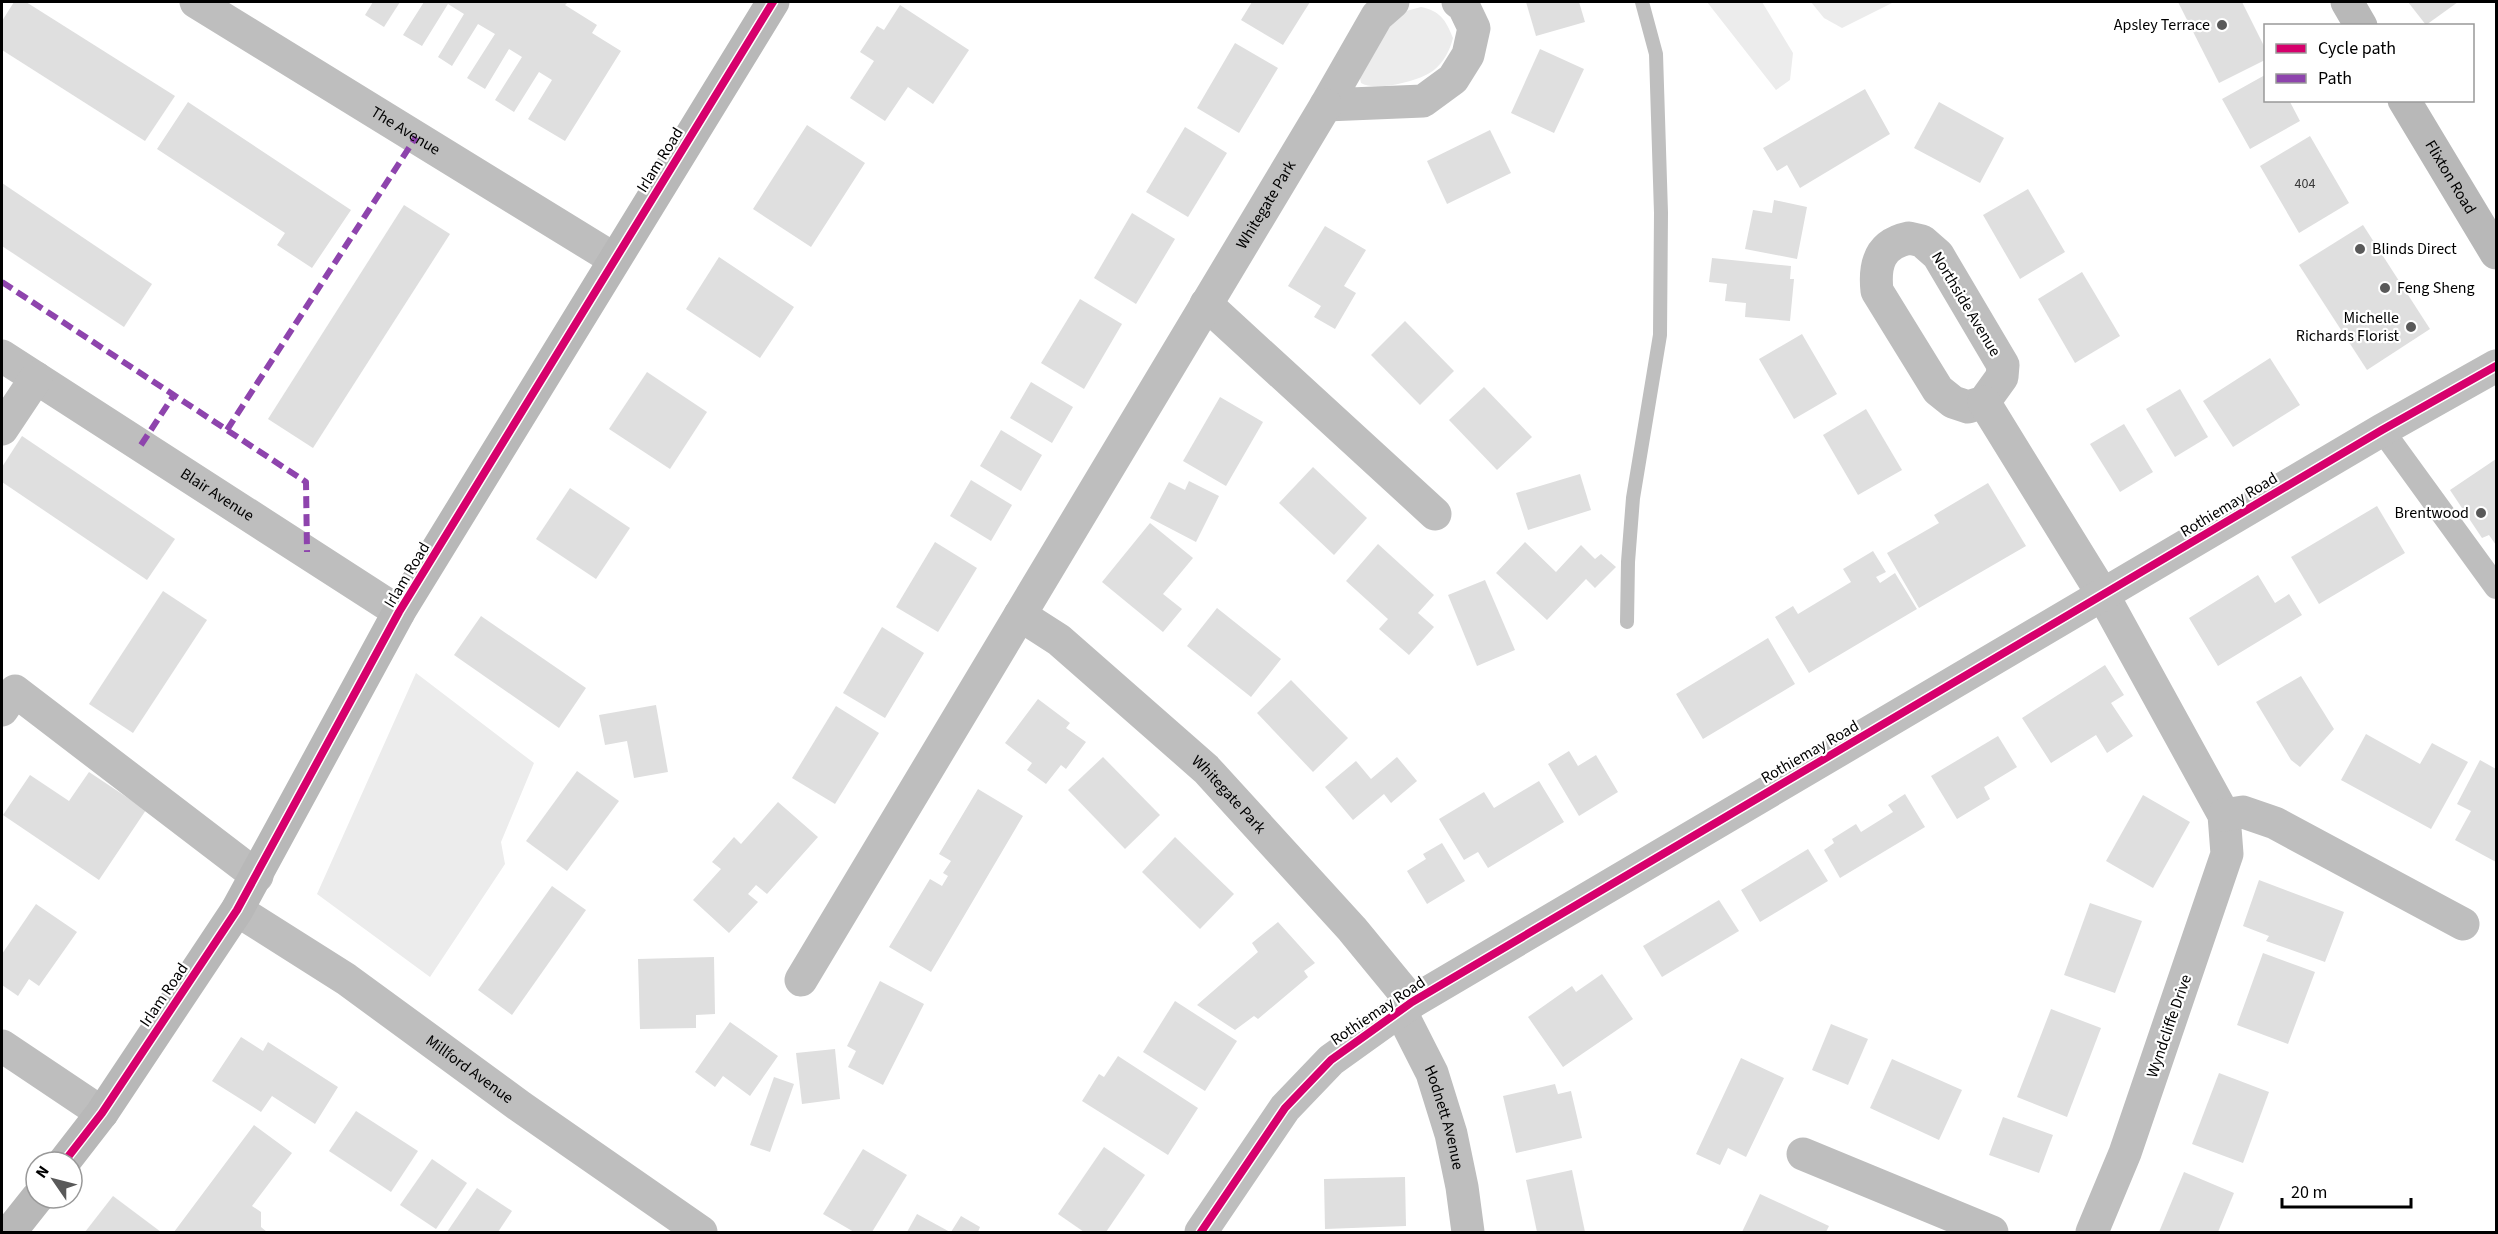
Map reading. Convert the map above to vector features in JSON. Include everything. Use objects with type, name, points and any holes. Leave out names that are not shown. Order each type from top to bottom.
[{"type":"street","name":"The Avenue","points":[[196,2],[614,259]]},
{"type":"street","name":"Irlam Road","points":[[73,1150],[102,1113],[237,910],[399,612],[773,2]]},
{"type":"street","name":"Whitegate Park","points":[[801,980],[1326,105],[1377,15],[1393,2]]},
{"type":"street","points":[[1326,105],[1423,101],[1453,79],[1468,55],[1474,28],[1463,5],[1458,2]]},
{"type":"street","points":[[2347,2],[2360,24]]},
{"type":"street","name":"Flixton Road","points":[[2405,102],[2496,253]]},
{"type":"street","name":"Northside Avenue","points":[[1909,238],[1922,241],[1938,255],[2002,365],[2002,377],[1984,402],[1968,407],[1953,402],[1938,390],[1876,291],[1875,274],[1878,262],[1885,251],[1896,241],[1909,238]]},
{"type":"street","points":[[1206,304],[1435,514]]},
{"type":"street","name":"Blair Avenue","points":[[2,356],[399,612]]},
{"type":"street","name":"Rothiemay Road","points":[[1201,1233],[1285,1108],[1331,1060],[1406,1006],[2382,430],[2496,366]]},
{"type":"street","points":[[2,429],[36,378]]},
{"type":"street","points":[[1984,402],[2103,595]]},
{"type":"street","name":"Wyndcliffe Drive","points":[[2092,1233],[2125,1153],[2227,854],[2224,815],[2103,595]]},
{"type":"street","name":"Whitegate Park","points":[[1020,615],[1059,640],[1206,769],[1352,929],[1406,1006]]},
{"type":"street","points":[[2,710],[15,691],[257,876]]},
{"type":"street","points":[[2224,815],[2243,812],[2275,823],[2463,924]]},
{"type":"street","name":"Millford Avenue","points":[[237,910],[346,979],[521,1107],[701,1233]]},
{"type":"street","name":"Hodnett Avenue","points":[[1406,1006],[1432,1072],[1451,1134],[1462,1187],[1468,1233]]},
{"type":"street","points":[[2,1046],[102,1113]]},
{"type":"street","points":[[1803,1154],[1992,1233]]},
{"type":"street","points":[[10,1233],[28,1210]]},
{"type":"lane","points":[[2382,430],[2496,587]]},
{"type":"shaded area","points":[[1707,2],[1762,2],[1793,53],[1790,80],[1776,90]]},
{"type":"shaded area","points":[[1811,2],[1894,2],[1842,28],[1824,18]]},
{"type":"shaded area","points":[[1421,7],[1442,17],[1453,38],[1441,63],[1428,74],[1398,84],[1376,86],[1361,83],[1360,78],[1390,25],[1406,11]]},
{"type":"shaded area","points":[[416,673],[534,763],[501,842],[505,864],[430,977],[317,894]]},
{"type":"building","points":[[14,2],[26,2],[175,96],[145,141],[2,50],[2,21]]},
{"type":"building","points":[[373,2],[400,2],[384,27],[365,15]]},
{"type":"building","points":[[424,2],[568,2],[565,5],[597,25],[592,33],[621,51],[565,141],[528,119],[552,80],[539,72],[514,112],[495,100],[522,57],[509,49],[485,89],[467,78],[495,34],[478,24],[452,66],[438,57],[464,14],[448,4],[422,46],[403,35]]},
{"type":"building","points":[[1252,2],[1310,2],[1283,45],[1241,20]]},
{"type":"building","points":[[1526,2],[1579,2],[1585,22],[1536,36]]},
{"type":"building","name":"Apsley Terrace","points":[[2178,2],[2242,2],[2264,46],[2264,60],[2219,83]]},
{"type":"building","points":[[2408,2],[2458,2],[2427,24]]},
{"type":"building","points":[[900,5],[969,50],[933,104],[908,87],[885,121],[850,98],[874,61],[860,52],[877,26],[884,30]]},
{"type":"building","points":[[1235,43],[1278,68],[1239,133],[1197,108]]},
{"type":"building","points":[[1540,49],[1584,69],[1554,133],[1511,113]]},
{"type":"building","points":[[2264,76],[2264,102],[2290,102],[2300,121],[2250,149],[2222,99]]},
{"type":"building","points":[[1865,89],[1890,134],[1800,188],[1787,165],[1777,171],[1763,148]]},
{"type":"building","points":[[188,102],[351,210],[312,268],[277,245],[285,233],[157,149]]},
{"type":"building","points":[[1939,102],[2004,138],[1980,183],[1914,148]]},
{"type":"building","points":[[807,125],[865,163],[811,247],[753,209]]},
{"type":"building","points":[[1185,127],[1227,153],[1188,217],[1146,192]]},
{"type":"building","points":[[1490,130],[1511,173],[1447,204],[1427,161]]},
{"type":"building","points":[[2310,136],[2349,203],[2299,233],[2260,166]]},
{"type":"building","points":[[2,183],[152,284],[124,327],[2,246]]},
{"type":"building","points":[[2028,189],[2065,252],[2020,279],[1983,215]]},
{"type":"building","points":[[1774,200],[1807,207],[1797,259],[1745,249],[1753,210],[1772,213]]},
{"type":"building","points":[[404,205],[450,234],[313,448],[268,419]]},
{"type":"building","points":[[1132,213],[1175,239],[1136,304],[1094,278]]},
{"type":"building","points":[[2363,225],[2430,329],[2367,370],[2299,265]]},
{"type":"building","points":[[1325,226],[1366,250],[1344,286],[1356,293],[1335,329],[1314,317],[1321,306],[1288,286]]},
{"type":"building","points":[[719,257],[794,307],[760,358],[686,309]]},
{"type":"building","points":[[1712,258],[1791,266],[1790,279],[1794,279],[1790,321],[1745,317],[1746,303],[1725,301],[1727,284],[1709,282]]},
{"type":"building","points":[[2082,272],[2120,336],[2075,363],[2038,299]]},
{"type":"building","points":[[1080,299],[1122,324],[1084,389],[1041,363]]},
{"type":"building","points":[[1405,321],[1454,371],[1420,405],[1371,355]]},
{"type":"building","points":[[1802,334],[1837,394],[1794,419],[1759,359]]},
{"type":"building","points":[[2270,358],[2300,405],[2233,447],[2203,401]]},
{"type":"building","points":[[647,372],[707,412],[670,469],[609,429]]},
{"type":"building","points":[[1031,382],[1073,407],[1052,443],[1010,418]]},
{"type":"building","points":[[1484,387],[1532,437],[1497,470],[1449,420]]},
{"type":"building","points":[[2180,389],[2208,437],[2175,457],[2146,409]]},
{"type":"building","points":[[1220,397],[1263,422],[1226,486],[1183,461]]},
{"type":"building","points":[[1866,409],[1902,470],[1858,495],[1823,435]]},
{"type":"building","points":[[2124,424],[2153,472],[2120,492],[2090,444]]},
{"type":"building","points":[[1001,430],[1042,455],[1021,491],[980,466]]},
{"type":"building","points":[[22,436],[175,539],[147,580],[2,482],[2,467]]},
{"type":"building","name":"Brentwood","points":[[2496,459],[2496,545],[2489,535],[2482,538],[2450,490]]},
{"type":"building","points":[[1313,467],[1367,518],[1334,555],[1279,503]]},
{"type":"building","points":[[1580,474],[1591,510],[1528,530],[1516,493]]},
{"type":"building","points":[[971,480],[1012,505],[991,541],[950,516]]},
{"type":"building","points":[[1189,481],[1219,496],[1196,542],[1150,518],[1169,482],[1185,490]]},
{"type":"building","points":[[1988,483],[2026,546],[1919,608],[1887,553],[1939,523],[1934,515]]},
{"type":"building","points":[[570,488],[630,528],[596,579],[536,539]]},
{"type":"building","points":[[2377,506],[2405,553],[2319,604],[2291,557]]},
{"type":"building","points":[[1150,523],[1193,558],[1163,594],[1182,609],[1163,632],[1102,582]]},
{"type":"building","points":[[935,542],[977,568],[938,632],[896,607]]},
{"type":"building","points":[[1525,542],[1556,572],[1581,545],[1595,559],[1601,554],[1616,567],[1595,588],[1586,579],[1547,620],[1496,573]]},
{"type":"building","points":[[1378,544],[1434,595],[1418,613],[1434,627],[1409,655],[1379,629],[1388,619],[1346,581]]},
{"type":"building","points":[[1873,551],[1886,572],[1876,577],[1880,583],[1895,573],[1917,609],[1809,673],[1775,617],[1793,606],[1798,614],[1851,582],[1843,569]]},
{"type":"building","points":[[2258,575],[2275,603],[2289,594],[2302,615],[2218,666],[2189,618]]},
{"type":"building","points":[[1485,580],[1515,650],[1477,666],[1448,595]]},
{"type":"building","points":[[163,591],[207,620],[133,733],[89,704]]},
{"type":"building","points":[[1217,608],[1281,659],[1251,697],[1187,646]]},
{"type":"building","points":[[481,616],[586,688],[559,728],[454,655]]},
{"type":"building","points":[[882,627],[924,653],[885,718],[843,693]]},
{"type":"building","points":[[1768,638],[1795,684],[1703,739],[1676,694]]},
{"type":"building","points":[[2105,665],[2124,695],[2111,703],[2133,736],[2107,753],[2096,735],[2051,763],[2022,718]]},
{"type":"building","points":[[2301,676],[2334,729],[2300,767],[2291,760],[2256,702]]},
{"type":"building","points":[[1291,680],[1348,738],[1313,772],[1257,713]]},
{"type":"building","points":[[1038,699],[1070,723],[1066,728],[1086,742],[1066,769],[1061,765],[1046,784],[1027,770],[1032,763],[1005,743]]},
{"type":"building","points":[[656,705],[668,772],[634,778],[627,741],[605,745],[599,715]]},
{"type":"building","points":[[836,706],[879,733],[835,804],[792,778]]},
{"type":"building","points":[[2366,734],[2420,764],[2432,743],[2468,762],[2431,829],[2341,780]]},
{"type":"building","points":[[1998,736],[2017,767],[1984,787],[1990,799],[1957,819],[1931,776]]},
{"type":"building","points":[[1569,751],[1578,766],[1596,755],[1618,792],[1579,816],[1548,764]]},
{"type":"building","points":[[1103,757],[1160,815],[1125,849],[1068,790]]},
{"type":"building","points":[[1397,757],[1417,781],[1391,803],[1384,794],[1353,820],[1325,787],[1356,761],[1371,779]]},
{"type":"building","points":[[2480,760],[2496,769],[2496,862],[2455,840],[2471,811],[2457,804]]},
{"type":"building","points":[[577,771],[619,801],[567,871],[526,841]]},
{"type":"building","points":[[89,772],[146,810],[99,880],[3,815],[30,775],[69,801]]},
{"type":"building","points":[[1539,781],[1564,822],[1488,868],[1478,852],[1464,860],[1439,819],[1484,792],[1494,808]]},
{"type":"building","points":[[978,789],[1023,816],[931,972],[889,947],[930,879],[942,886],[948,876],[943,873],[951,861],[939,854]]},
{"type":"building","points":[[1905,794],[1925,827],[1840,878],[1824,850],[1834,843],[1832,839],[1856,824],[1861,832],[1893,812],[1888,805]]},
{"type":"building","points":[[2143,795],[2190,822],[2153,888],[2106,861]]},
{"type":"building","points":[[778,802],[818,837],[767,894],[756,885],[748,894],[758,902],[729,933],[693,900],[721,869],[712,862],[734,837],[741,844]]},
{"type":"building","points":[[1175,837],[1234,894],[1200,929],[1142,872]]},
{"type":"building","points":[[1442,843],[1465,881],[1427,904],[1407,871],[1426,859],[1423,854]]},
{"type":"building","points":[[1808,849],[1828,881],[1760,922],[1741,890]]},
{"type":"building","points":[[2259,880],[2344,912],[2325,962],[2266,941],[2269,936],[2243,926]]},
{"type":"building","points":[[552,886],[586,910],[512,1015],[478,990]]},
{"type":"building","points":[[1719,900],[1739,931],[1662,977],[1643,946]]},
{"type":"building","points":[[2090,903],[2142,921],[2115,993],[2064,975]]},
{"type":"building","points":[[36,904],[77,932],[39,986],[29,979],[18,996],[2,985],[2,954]]},
{"type":"building","points":[[1278,922],[1315,963],[1304,971],[1308,977],[1258,1019],[1254,1016],[1235,1030],[1197,1005],[1258,952],[1252,943]]},
{"type":"building","points":[[2263,953],[2315,972],[2288,1044],[2237,1025]]},
{"type":"building","points":[[714,957],[715,1014],[696,1015],[696,1028],[640,1029],[638,959]]},
{"type":"building","points":[[1602,974],[1633,1019],[1563,1067],[1528,1017],[1572,986],[1576,992]]},
{"type":"building","points":[[880,981],[924,1004],[883,1085],[848,1067],[856,1051],[847,1046]]},
{"type":"building","points":[[1175,1001],[1237,1041],[1205,1091],[1143,1052]]},
{"type":"building","points":[[2051,1009],[2101,1028],[2067,1117],[2017,1097]]},
{"type":"building","points":[[730,1022],[778,1056],[750,1096],[723,1076],[715,1087],[695,1072]]},
{"type":"building","points":[[1831,1024],[1868,1039],[1848,1085],[1812,1070]]},
{"type":"building","points":[[241,1037],[263,1051],[268,1042],[338,1087],[315,1124],[272,1096],[261,1112],[212,1081]]},
{"type":"building","points":[[835,1049],[840,1099],[802,1104],[796,1053]]},
{"type":"building","points":[[1118,1056],[1198,1108],[1168,1155],[1082,1101],[1099,1074],[1104,1077]]},
{"type":"building","points":[[1741,1058],[1784,1078],[1746,1157],[1728,1148],[1720,1165],[1696,1154]]},
{"type":"building","points":[[1892,1059],[1962,1090],[1939,1140],[1870,1108]]},
{"type":"building","points":[[2219,1073],[2269,1092],[2243,1163],[2192,1144]]},
{"type":"building","points":[[774,1077],[794,1084],[770,1152],[750,1145]]},
{"type":"building","points":[[1555,1084],[1558,1094],[1571,1091],[1582,1138],[1516,1153],[1503,1096]]},
{"type":"building","points":[[356,1111],[418,1151],[391,1192],[329,1151]]},
{"type":"building","points":[[2003,1117],[2053,1135],[2039,1173],[1989,1155]]},
{"type":"building","points":[[254,1125],[292,1153],[252,1206],[261,1212],[261,1227],[267,1232],[174,1232]]},
{"type":"building","points":[[1104,1147],[1145,1175],[1106,1232],[1084,1232],[1058,1214]]},
{"type":"building","points":[[863,1149],[907,1175],[872,1232],[854,1232],[823,1214]]},
{"type":"building","points":[[432,1159],[467,1183],[436,1229],[400,1205]]},
{"type":"building","points":[[1572,1170],[1585,1232],[1537,1232],[1526,1180]]},
{"type":"building","points":[[2184,1172],[2234,1193],[2218,1232],[2159,1232]]},
{"type":"building","points":[[1405,1177],[1406,1226],[1325,1229],[1324,1179]]},
{"type":"building","points":[[477,1188],[512,1211],[498,1232],[447,1232]]},
{"type":"building","points":[[1760,1194],[1829,1226],[1826,1232],[1742,1232]]},
{"type":"building","points":[[113,1196],[161,1232],[85,1232]]},
{"type":"building","points":[[917,1214],[950,1232],[907,1232]]},
{"type":"building","points":[[961,1216],[980,1227],[978,1232],[951,1232]]},
{"type":"waterway","points":[[1627,622],[1628,562],[1633,498],[1660,335],[1661,213],[1656,54],[1642,2]]},
{"type":"marked path","points":[[227,430],[416,137]]},
{"type":"marked path","points":[[2,282],[306,482],[307,552]]},
{"type":"marked path","points":[[141,445],[174,395]]},
{"type":"cycle path","points":[[73,1150],[102,1113],[237,910],[399,612],[773,2]]},
{"type":"cycle path","points":[[1201,1232],[1285,1108],[1331,1060],[1412,1002],[2382,430],[2496,366]]},
{"type":"place","name":"Apsley Terrace","points":[[2222,25]]},
{"type":"place","name":"Blinds Direct","points":[[2360,249]]},
{"type":"place","name":"Feng Sheng","points":[[2385,288]]},
{"type":"place","name":"Michelle Richards Florist","points":[[2411,327]]},
{"type":"place","name":"Brentwood","points":[[2481,513]]}]
